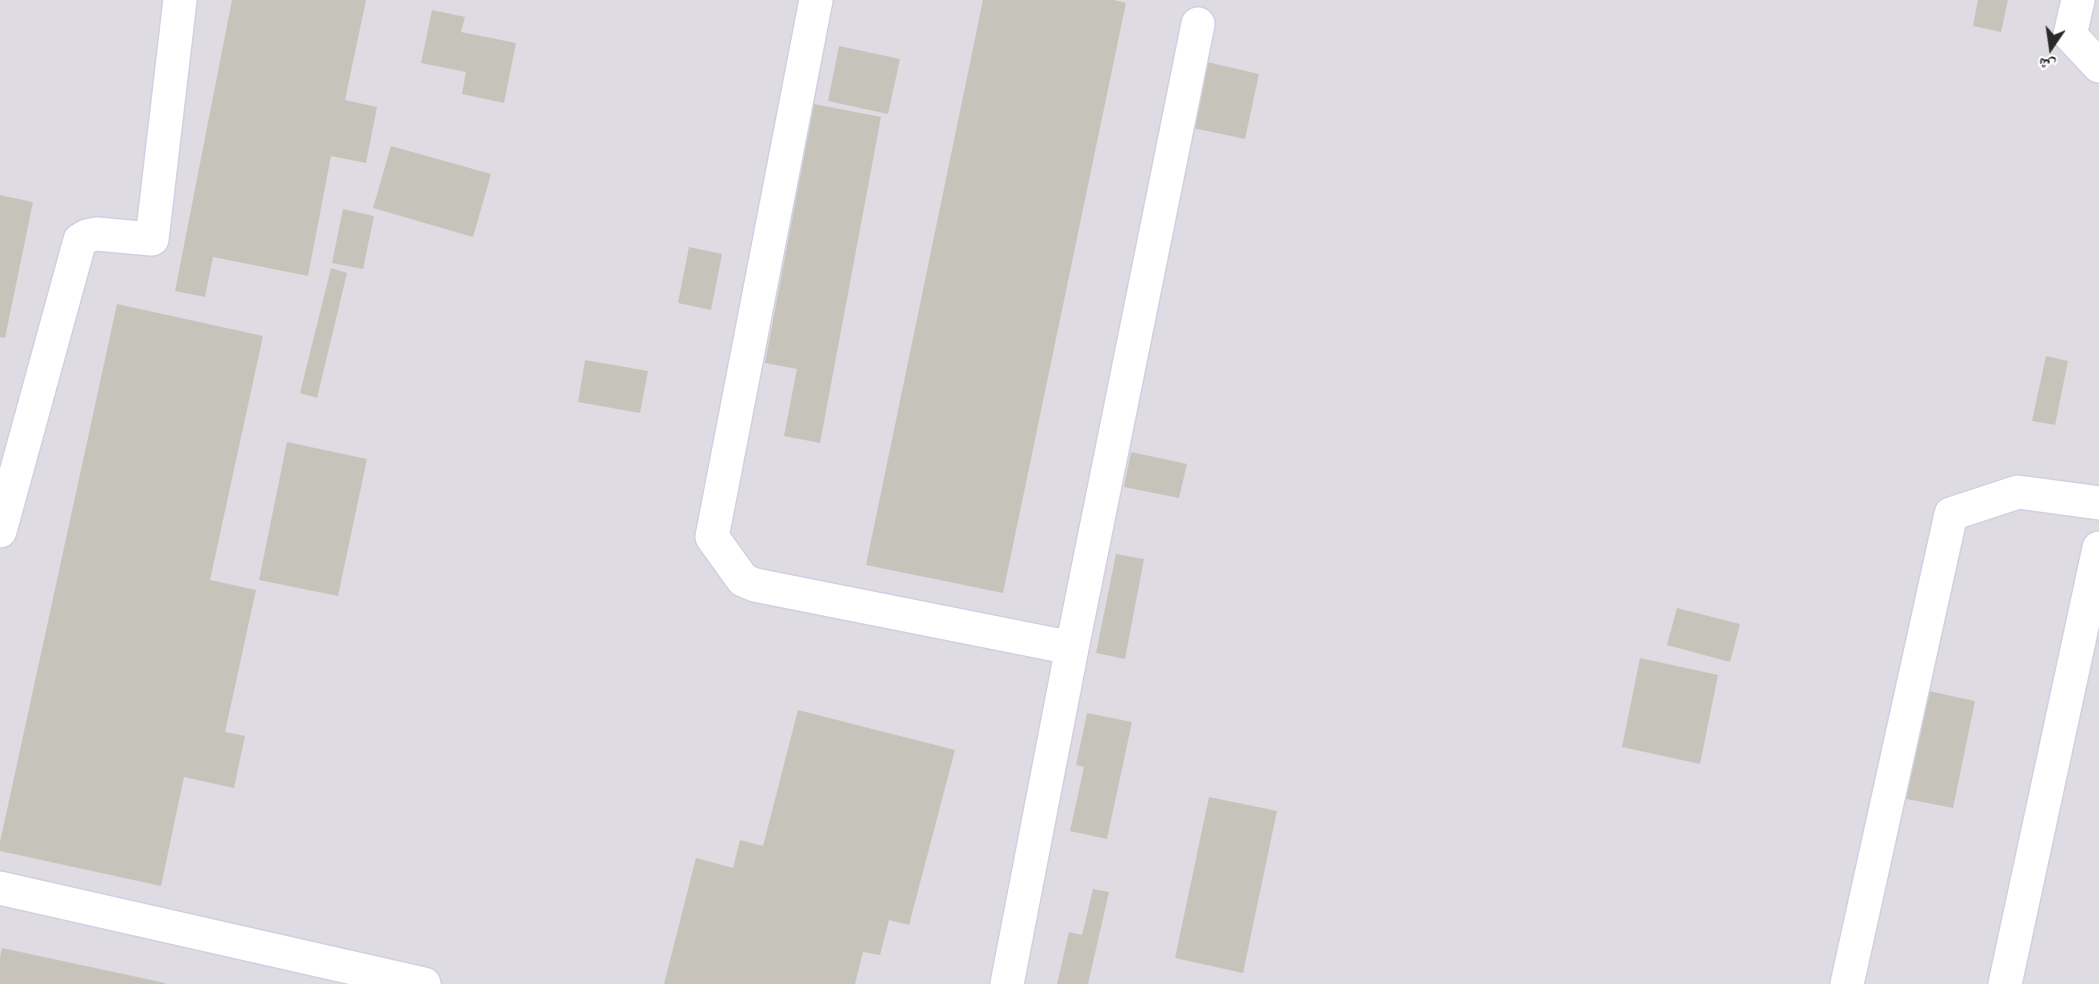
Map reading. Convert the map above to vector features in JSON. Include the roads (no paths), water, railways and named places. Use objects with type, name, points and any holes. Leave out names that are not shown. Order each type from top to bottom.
[{"type":"lane","points":[[0,531],[80,240],[97,234],[152,239],[180,0]]},
{"type":"lane","points":[[816,0],[712,537],[743,580],[755,585],[1072,648]]},
{"type":"lane","points":[[2078,0],[2070,35],[2099,66]]},
{"type":"lane","points":[[1007,984],[1072,648],[1198,24]]},
{"type":"lane","points":[[1847,984],[1951,514],[2018,492],[2099,503]]},
{"type":"lane","points":[[2005,984],[2099,548]]},
{"type":"lane","points":[[0,888],[423,984]]}]
